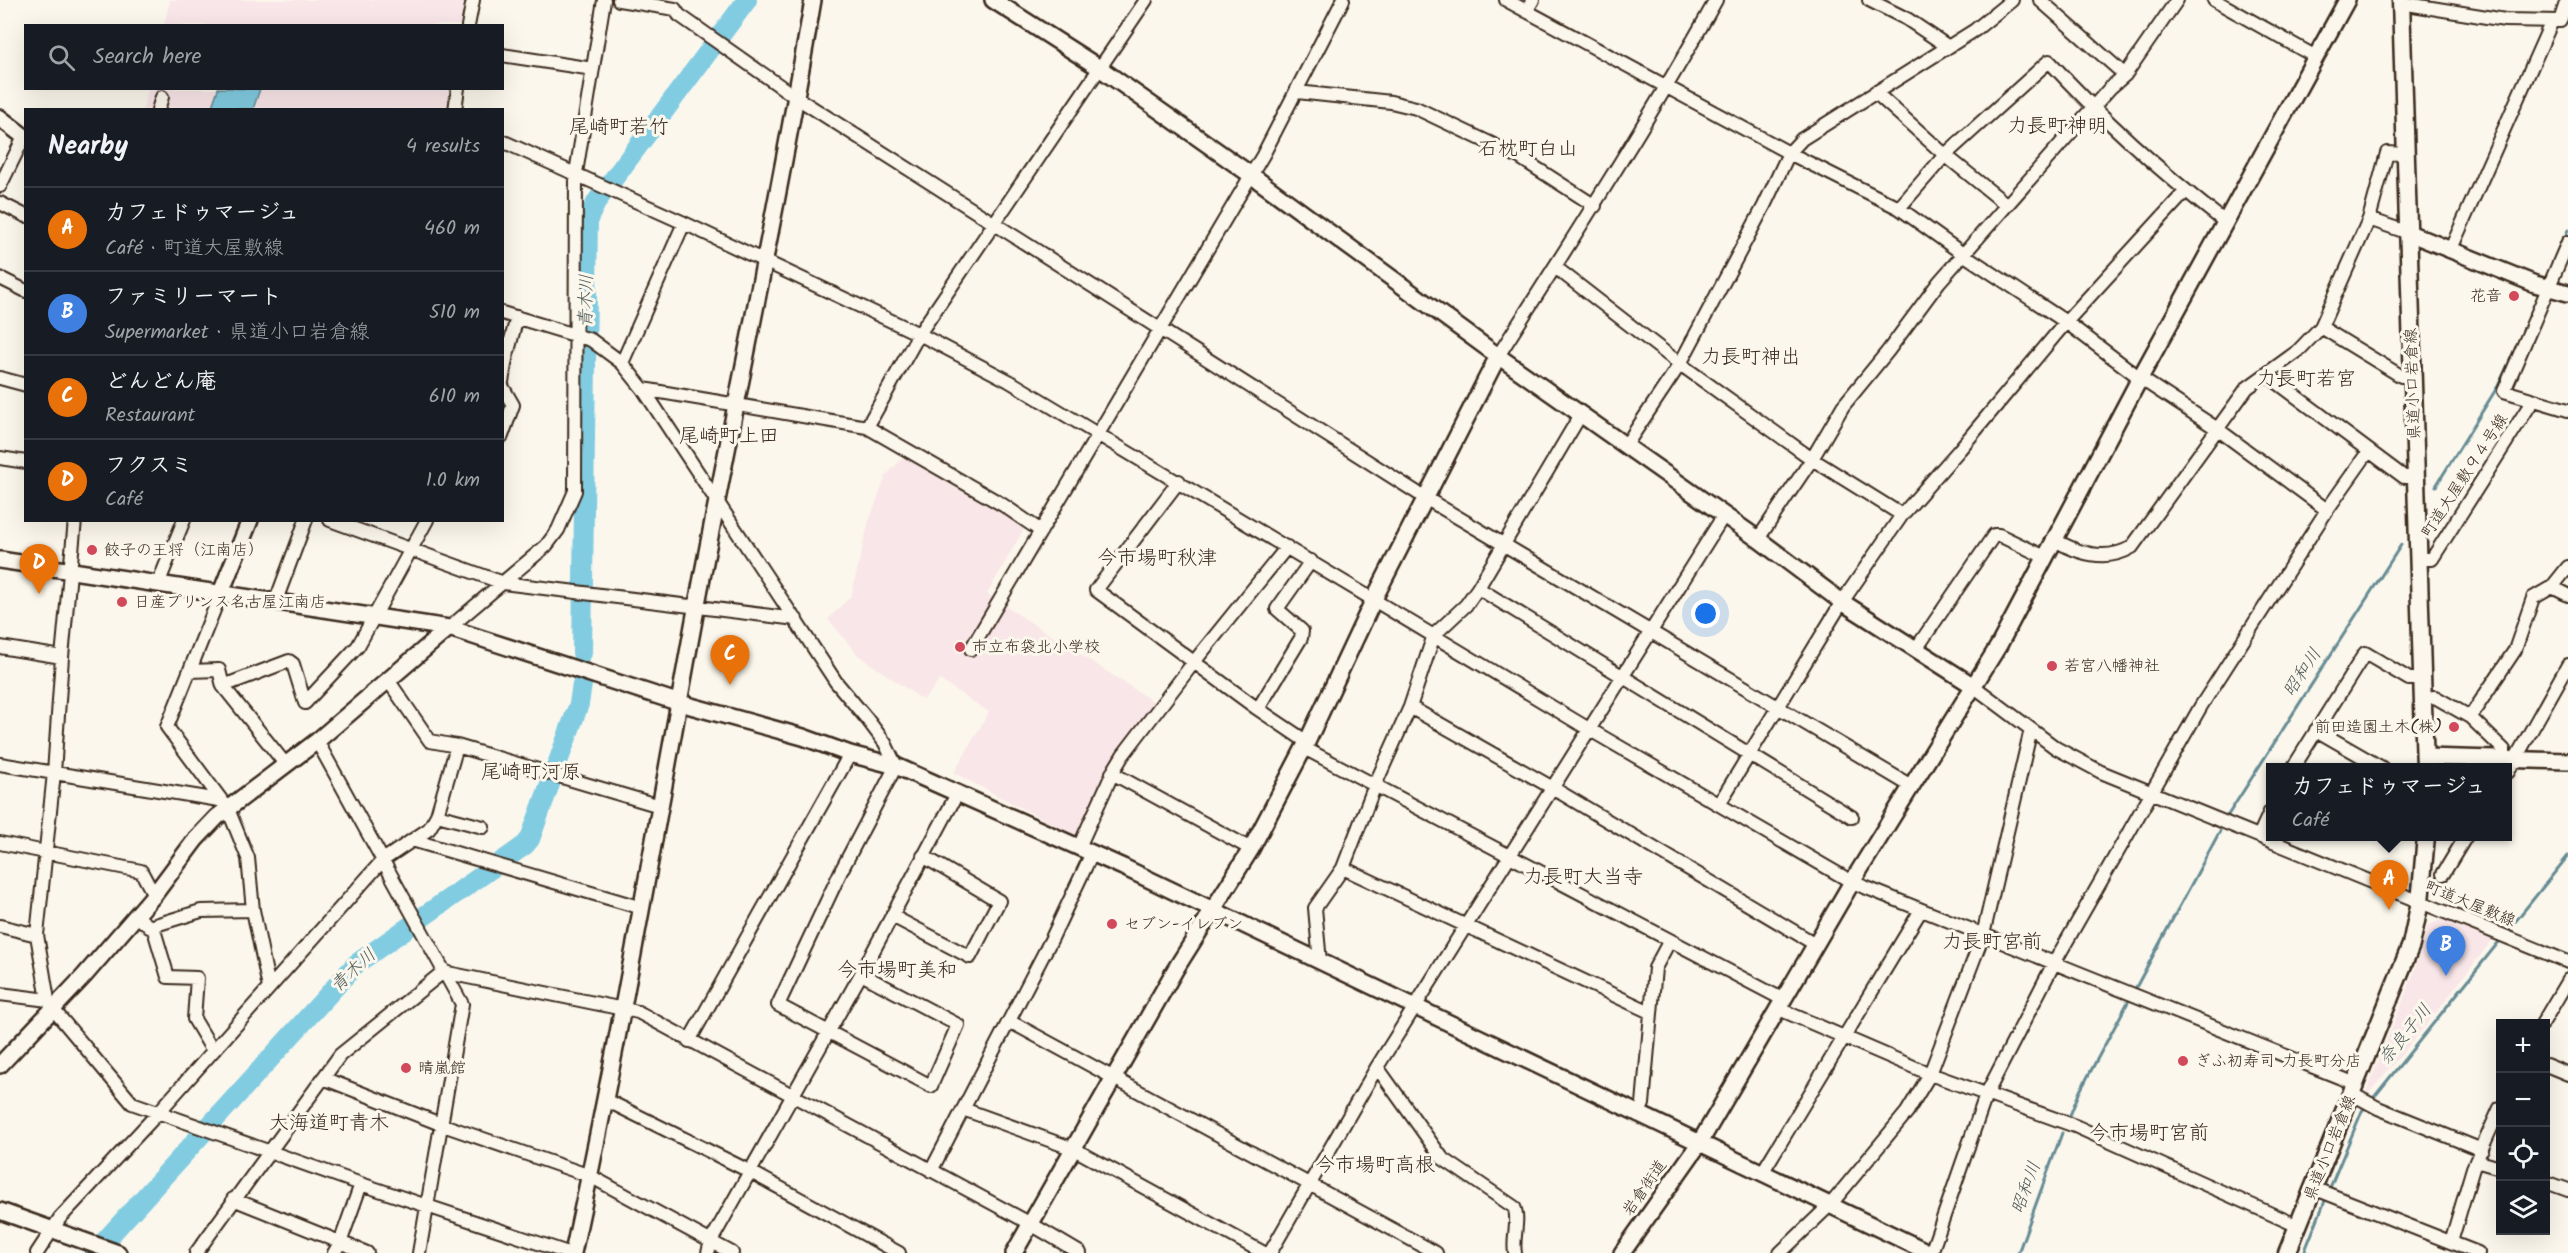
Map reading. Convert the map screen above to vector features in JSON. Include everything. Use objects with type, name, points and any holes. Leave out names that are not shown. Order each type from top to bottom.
[{"type":"main road","name":"県道小口岩倉線","points":[[2401,1],[2425,762]]},
{"type":"main road","name":"県道小口岩倉線","points":[[2287,1253],[2411,945],[2420,902],[2426,841]]},
{"type":"street","points":[[468,24],[473,0]]},
{"type":"street","points":[[0,1065],[50,1004],[154,895],[224,804],[286,765],[317,741],[546,546],[558,530],[575,491],[583,337],[576,173],[604,0]]},
{"type":"street","points":[[619,0],[678,5],[679,15],[796,98],[1160,331],[1427,499],[1911,786]]},
{"type":"street","points":[[573,1253],[606,1100],[717,500],[765,262],[813,0]]},
{"type":"street","points":[[993,0],[1098,67],[1251,174],[1498,356],[1758,539],[1842,602],[1972,685]]},
{"type":"street","points":[[867,427],[919,334],[1098,67],[1146,0]]},
{"type":"street","points":[[971,650],[1251,174],[1343,0]]},
{"type":"street","points":[[1506,0],[1789,153],[1899,208],[1963,254],[2066,322],[2140,378],[2216,428],[2327,510]]},
{"type":"street","points":[[1526,11],[1533,0]]},
{"type":"street","points":[[1014,1253],[1113,1078],[1251,849],[1306,745],[1374,599],[1498,356],[1595,206],[1668,87],[1716,0]]},
{"type":"street","points":[[1869,0],[1907,19],[1947,46]]},
{"type":"street","points":[[1626,445],[1680,364],[1764,206],[1789,153],[1802,139],[1975,30],[2012,0]]},
{"type":"street","points":[[2040,0],[2125,75]]},
{"type":"street","points":[[1758,539],[1812,459],[1843,406],[1963,254],[2110,88],[2125,75],[2177,0]]},
{"type":"street","points":[[2214,0],[2316,57]]},
{"type":"street","name":"岩倉街道","points":[[1625,1251],[1699,1144],[1852,882],[1972,685],[1999,645],[2140,378],[2347,0]]},
{"type":"street","points":[[2401,1],[2505,20],[2560,21],[2567,0]]},
{"type":"street","points":[[2450,251],[2552,21]]},
{"type":"street","points":[[504,55],[593,69]]},
{"type":"street","points":[[1899,208],[1945,155],[2049,61],[2093,109],[2186,192],[2225,222]]},
{"type":"street","points":[[455,108],[458,90]]},
{"type":"street","points":[[1296,92],[1391,102],[1416,108],[1519,158],[1595,206]]},
{"type":"street","points":[[1875,92],[1945,155],[2007,205]]},
{"type":"street","points":[[159,108],[162,97]]},
{"type":"street","points":[[0,118],[24,137]]},
{"type":"street","points":[[0,186],[24,140]]},
{"type":"street","points":[[504,142],[607,187],[919,334],[1010,381],[1589,729],[1852,882],[2354,1089],[2378,1108],[2479,1155],[2496,1166]]},
{"type":"street","points":[[2055,540],[2086,554],[2120,554],[2132,546],[2247,388],[2298,351],[2321,327],[2369,219],[2387,153],[2405,154]]},
{"type":"street","points":[[1719,804],[1842,602],[1902,514],[1960,449],[2066,322],[2186,192]]},
{"type":"street","points":[[0,203],[24,215]]},
{"type":"street","points":[[2369,219],[2568,293]]},
{"type":"street","points":[[621,363],[684,223]]},
{"type":"street","points":[[2568,242],[2504,391],[2568,410]]},
{"type":"street","points":[[1555,267],[1680,364],[1812,459],[1902,514]]},
{"type":"street","points":[[0,278],[24,290]]},
{"type":"street","points":[[504,314],[583,337],[621,363],[643,390],[836,682],[885,743],[896,766]]},
{"type":"street","points":[[504,371],[517,317]]},
{"type":"street","points":[[2321,327],[2401,376],[2413,376]]},
{"type":"street","points":[[2266,374],[2404,477],[2416,477]]},
{"type":"street","points":[[0,378],[24,384]]},
{"type":"street","points":[[504,388],[513,405],[504,430]]},
{"type":"street","points":[[643,390],[867,427],[1004,505],[1041,531]]},
{"type":"street","name":"町道大屋敷９４号線","points":[[2418,559],[2432,559],[2533,400]]},
{"type":"street","points":[[1320,962],[1315,908],[1343,868],[1375,785],[1410,707],[1434,634],[1466,605],[1478,588],[1581,414]]},
{"type":"street","points":[[0,560],[449,628],[680,703],[896,766],[1085,850],[1930,1253],[1986,1095],[2054,965],[2201,706],[2327,510],[2368,452]]},
{"type":"street","points":[[0,458],[24,462]]},
{"type":"street","points":[[1179,481],[1096,590],[1306,745],[1375,785],[1670,940],[1781,1004],[1846,1036],[1930,1074],[2075,1126],[2298,1226]]},
{"type":"street","points":[[1270,1253],[1309,1182],[1414,1006],[1724,515]]},
{"type":"street","points":[[75,522],[38,935],[50,1004],[132,1103],[361,1184],[568,1253]]},
{"type":"street","points":[[158,584],[183,522]]},
{"type":"street","points":[[249,522],[167,727],[224,804],[248,858],[253,910],[269,988]]},
{"type":"street","points":[[275,603],[305,522]]},
{"type":"street","points":[[335,522],[503,583],[796,619]]},
{"type":"street","points":[[223,686],[288,661],[293,664],[305,703],[358,646],[426,522]]},
{"type":"street","points":[[1916,650],[1994,535],[1999,535],[2045,557]]},
{"type":"street","points":[[931,1171],[1009,1021],[1085,850],[1112,773],[1123,754],[1194,662],[1287,547]]},
{"type":"street","points":[[1258,709],[1301,638],[1302,631],[1276,609],[1311,561]]},
{"type":"street","points":[[2470,717],[2515,650],[2534,598],[2552,587],[2568,567]]},
{"type":"street","points":[[2552,587],[2568,595]]},
{"type":"street","points":[[1478,588],[1852,817]]},
{"type":"street","points":[[0,647],[62,657]]},
{"type":"street","points":[[2296,763],[2365,653],[2409,679],[2422,679]]},
{"type":"street","points":[[2510,763],[2568,665]]},
{"type":"street","points":[[190,671],[219,670],[223,686],[286,765]]},
{"type":"street","points":[[388,680],[430,741],[457,746],[660,806]]},
{"type":"street","name":"町道大屋敷線","points":[[1972,685],[2077,761],[2266,839]]},
{"type":"street","points":[[2422,698],[2435,698],[2470,717],[2504,750],[2509,763]]},
{"type":"street","points":[[1410,707],[1551,787],[1815,944]]},
{"type":"street","points":[[1780,1253],[1831,1204],[1907,1112],[1930,1074],[1983,935],[2031,729]]},
{"type":"street","points":[[2316,730],[2373,763]]},
{"type":"street","points":[[317,741],[462,1004],[418,1253]]},
{"type":"street","points":[[37,1253],[60,1218],[158,1113],[383,860],[429,829],[437,815],[457,746]]},
{"type":"street","points":[[689,1041],[850,754]]},
{"type":"street","points":[[2512,764],[2568,761]]},
{"type":"street","points":[[2425,762],[2467,763]]},
{"type":"street","points":[[0,764],[224,804]]},
{"type":"street","points":[[861,974],[958,1025],[932,1086],[830,1030],[778,1005],[841,871],[896,766]]},
{"type":"street","points":[[1112,773],[1251,849]]},
{"type":"street","points":[[710,1247],[749,1171],[861,974],[958,792]]},
{"type":"street","points":[[437,815],[483,828]]},
{"type":"street","points":[[2259,836],[2266,823]]},
{"type":"street","points":[[412,840],[642,908]]},
{"type":"street","name":"町道大屋敷線","points":[[2271,841],[2568,962]]},
{"type":"street","points":[[2443,874],[2464,841]]},
{"type":"street","points":[[0,843],[141,871],[154,895]]},
{"type":"street","points":[[892,916],[970,957],[999,902],[923,856]]},
{"type":"street","points":[[1343,868],[1650,1012]]},
{"type":"street","points":[[149,927],[201,911],[253,910]]},
{"type":"street","points":[[1762,1173],[1921,910]]},
{"type":"street","points":[[135,916],[154,930],[168,977],[197,978],[194,1019],[213,1051]]},
{"type":"street","points":[[0,926],[38,935]]},
{"type":"street","points":[[1638,1115],[1643,1104],[1655,968],[1670,940]]},
{"type":"street","points":[[443,972],[638,1012],[1080,1253]]},
{"type":"street","points":[[195,1253],[233,1199],[272,1151],[340,1055],[443,972]]},
{"type":"street","points":[[2544,1019],[2568,980]]},
{"type":"street","points":[[0,994],[50,1004]]},
{"type":"street","points":[[1009,1021],[1436,1253]]},
{"type":"street","points":[[1377,1067],[1442,1158],[1514,1207],[1516,1215],[1513,1244],[1515,1253]]},
{"type":"street","points":[[2550,1067],[2568,1074]]},
{"type":"street","points":[[323,1078],[442,1125],[590,1176],[710,1247],[732,1253]]},
{"type":"street","points":[[606,1100],[749,1171],[899,1253]]},
{"type":"street","points":[[963,1109],[1074,1149],[1264,1253]]},
{"type":"street","points":[[2451,1242],[2479,1155],[2496,1117]]},
{"type":"street","points":[[2550,1183],[2568,1190]]},
{"type":"street","points":[[337,1248],[361,1184]]},
{"type":"street","points":[[2313,1188],[2478,1253]]},
{"type":"street","points":[[233,1199],[337,1248],[367,1253]]},
{"type":"street","points":[[0,1211],[117,1253]]},
{"type":"shaded area","points":[[170,0],[465,0],[461,24],[164,24]]},
{"type":"shaded area","points":[[148,90],[450,90],[446,108],[143,108]]},
{"type":"shaded area","name":"市立布袋北小学校","points":[[903,457],[1025,527],[987,594],[1157,704],[1112,762],[1076,836],[954,773],[989,712],[940,680],[923,700],[858,655],[828,619],[851,596],[869,521],[886,476]]},
{"type":"shaded area","points":[[2442,919],[2492,940],[2435,1014],[2369,1093],[2366,1092],[2414,973],[2428,926]]},
{"type":"water","points":[[217,90],[260,90],[253,108],[211,108]]},
{"type":"waterway","name":"青木川","points":[[582,653],[588,219],[597,201],[747,0]]},
{"type":"waterway","name":"昭和川","points":[[2564,239],[2568,230]]},
{"type":"waterway","name":"昭和川","points":[[2436,486],[2498,386],[2518,344]]},
{"type":"waterway","name":"昭和川","points":[[2228,815],[2401,545]]},
{"type":"waterway","name":"青木川","points":[[94,1253],[356,964],[525,845],[530,839],[579,704],[582,684]]},
{"type":"waterway","name":"昭和川","points":[[2134,991],[2220,831]]},
{"type":"waterway","name":"奈良子川","points":[[2506,933],[2568,856]]},
{"type":"waterway","name":"奈良子川","points":[[2371,1101],[2502,938]]},
{"type":"waterway","name":"昭和川","points":[[2068,1120],[2080,1091],[2128,1002]]},
{"type":"waterway","name":"奈良子川","points":[[2329,1190],[2366,1106]]},
{"type":"waterway","name":"昭和川","points":[[2018,1253],[2062,1133]]},
{"type":"waterway","name":"奈良子川","points":[[2304,1253],[2327,1196]]},
{"type":"place","name":"花音","points":[[2514,296]]},
{"type":"place","name":"餃子の王将（江南店）","points":[[92,550]]},
{"type":"place","name":"フクスミ","points":[[39,594]]},
{"type":"place","name":"日産プリンス名古屋江南店","points":[[122,602]]},
{"type":"place","name":"市立布袋北小学校","points":[[960,647]]},
{"type":"place","name":"若宮八幡神社","points":[[2052,666]]},
{"type":"place","name":"どんどん庵","points":[[730,685]]},
{"type":"place","name":"前田造園土木(株)","points":[[2454,727]]},
{"type":"place","name":"カフェドゥマージュ","points":[[2389,910]]},
{"type":"place","name":"セブン-イレブン","points":[[1112,924]]},
{"type":"place","name":"ファミリーマート","points":[[2446,976]]},
{"type":"place","name":"ぎふ初寿司 力長町分店","points":[[2183,1061]]},
{"type":"place","name":"晴嵐館","points":[[406,1068]]},
{"type":"district","name":"力長町神明","points":[[2057,127]]},
{"type":"district","name":"尾崎町若竹","points":[[619,128]]},
{"type":"district","name":"石枕町白山","points":[[1528,150]]},
{"type":"district","name":"力長町神出","points":[[1751,358]]},
{"type":"district","name":"力長町若宮","points":[[2306,380]]},
{"type":"district","name":"尾崎町上田","points":[[729,437]]},
{"type":"district","name":"今市場町秋津","points":[[1157,559]]},
{"type":"district","name":"尾崎町河原","points":[[531,773]]},
{"type":"district","name":"力長町大当寺","points":[[1583,878]]},
{"type":"district","name":"力長町宮前","points":[[1992,943]]},
{"type":"district","name":"今市場町美和","points":[[897,971]]},
{"type":"district","name":"大海道町青木","points":[[329,1124]]},
{"type":"district","name":"今市場町宮前","points":[[2149,1134]]},
{"type":"district","name":"今市場町高根","points":[[1375,1166]]}]
